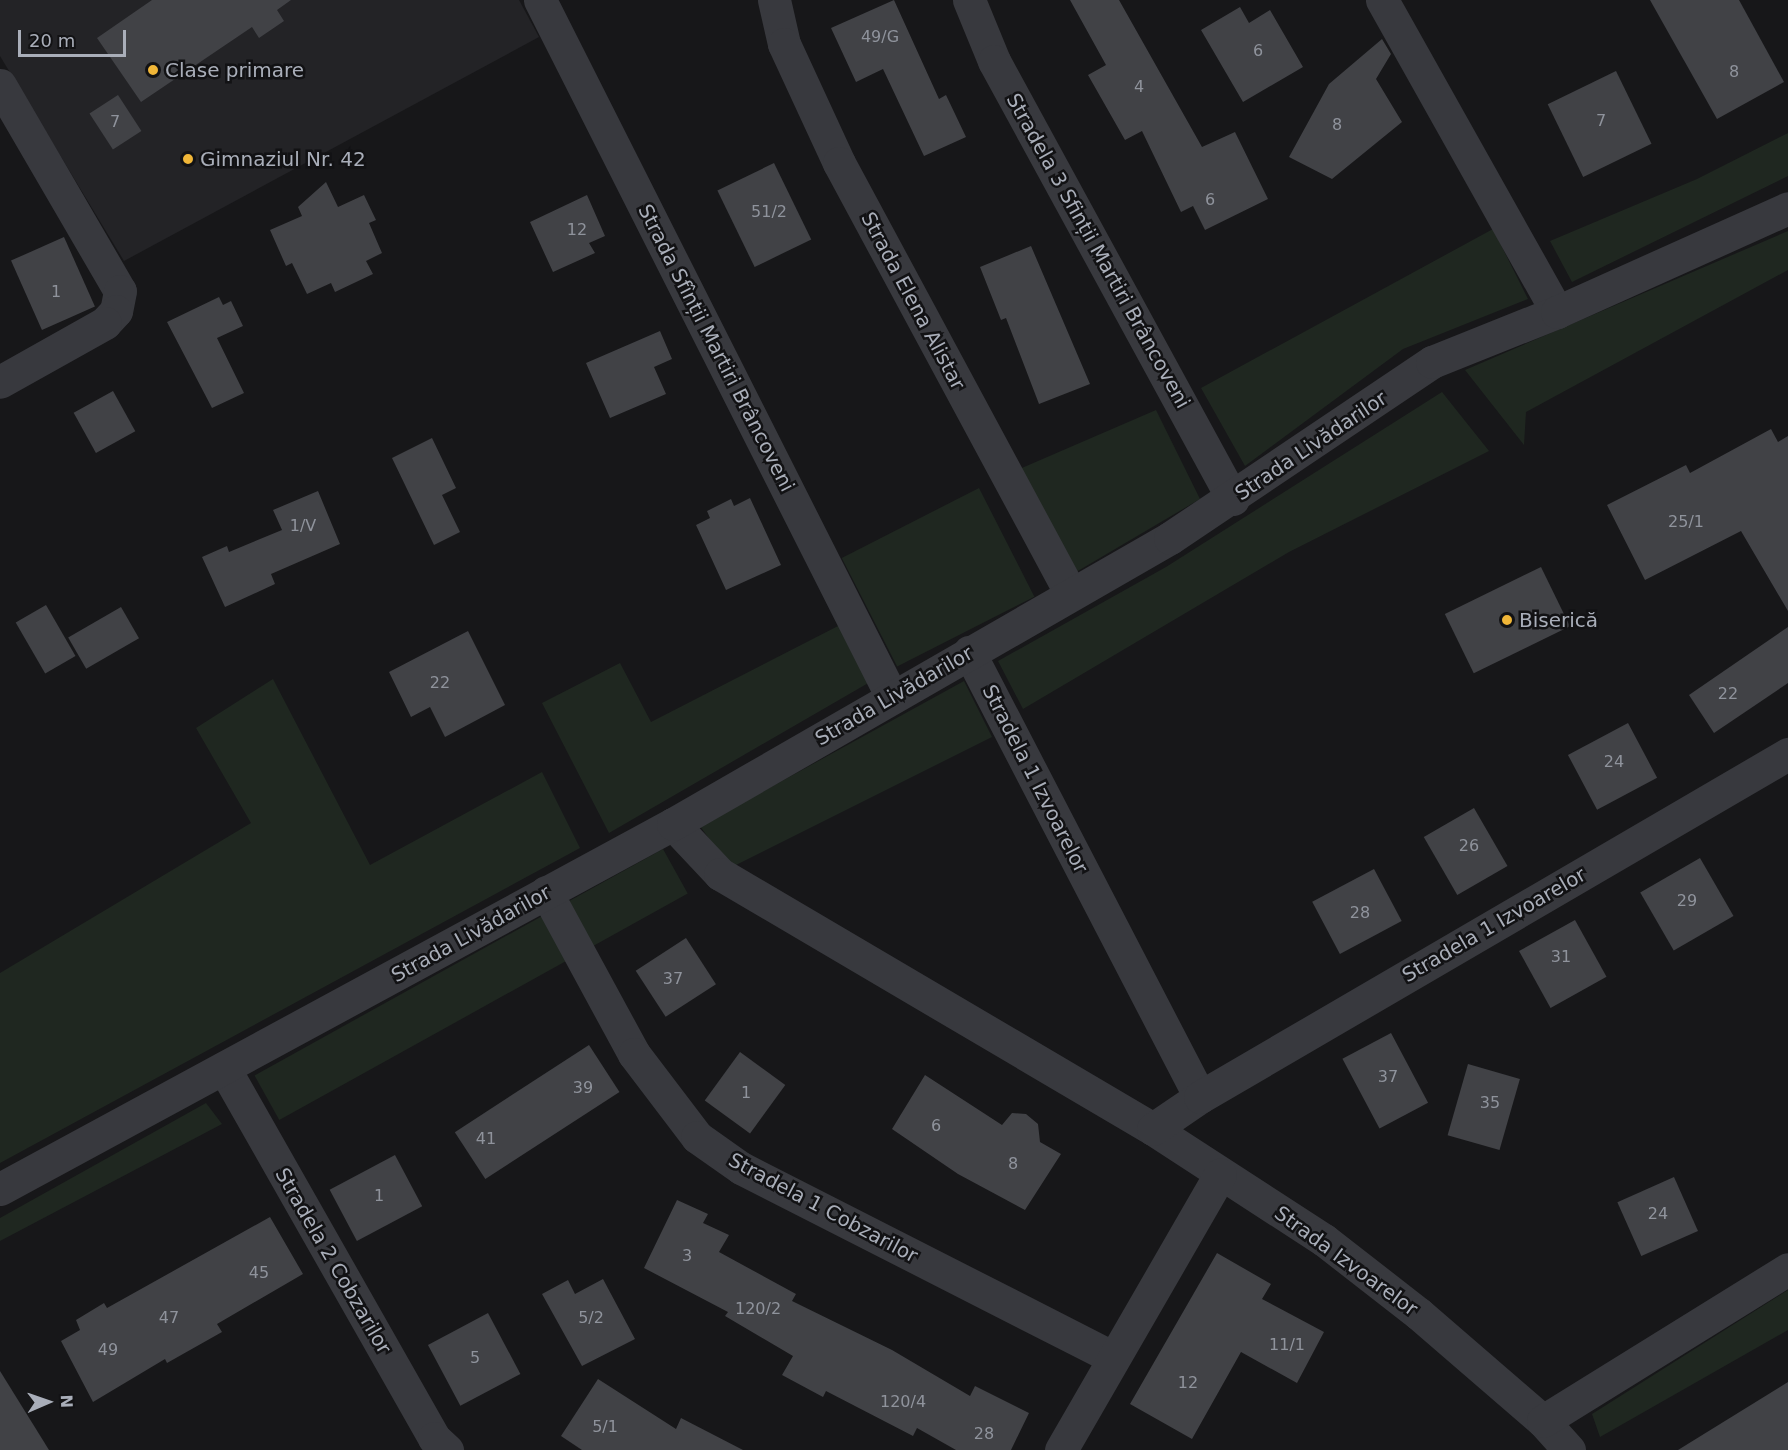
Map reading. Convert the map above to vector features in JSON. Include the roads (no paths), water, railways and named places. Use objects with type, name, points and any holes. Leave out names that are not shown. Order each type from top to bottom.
[{"type":"street","name":"Strada Sfînții Martiri Brâncoveni","points":[[540,0],[892,697]]},
{"type":"street","name":"Strada Elena Alistar","points":[[774,0],[784,44],[839,163],[1071,594]]},
{"type":"street","name":"Stradela 3 Sfinții Martiri Brâncoveni","points":[[969,0],[994,62],[1233,499]]},
{"type":"street","points":[[1382,0],[1557,312]]},
{"type":"street","points":[[0,85],[112,272],[120,291],[116,311],[105,323],[0,382]]},
{"type":"street","name":"Strada Livădarilor","points":[[0,1190],[673,824],[1071,594],[1233,499],[1432,362],[1557,312],[1788,208]]},
{"type":"street","name":"Stradela 1 Izvoarelor","points":[[969,652],[1200,1097]]},
{"type":"street","name":"Stradela 1 Izvoarelor","points":[[1153,1129],[1200,1097],[1788,754]]},
{"type":"street","points":[[673,824],[720,874],[1153,1129],[1220,1175],[1112,1357],[1061,1450]]},
{"type":"street","name":"Stradela 1 Cobzarilor","points":[[546,892],[634,1054],[697,1137],[741,1168],[1112,1357]]},
{"type":"street","name":"Stradela 2 Cobzarilor","points":[[224,1068],[434,1438],[447,1450]]},
{"type":"street","name":"Strada Izvoarelor","points":[[1220,1175],[1324,1240],[1419,1314],[1543,1421],[1569,1450]]},
{"type":"street","points":[[1543,1421],[1788,1269]]},
{"type":"place","name":"Clase primare","points":[[153,70]]},
{"type":"place","name":"Gimnaziul Nr. 42","points":[[188,159]]},
{"type":"place","name":"Biserică","points":[[1507,620]]}]
